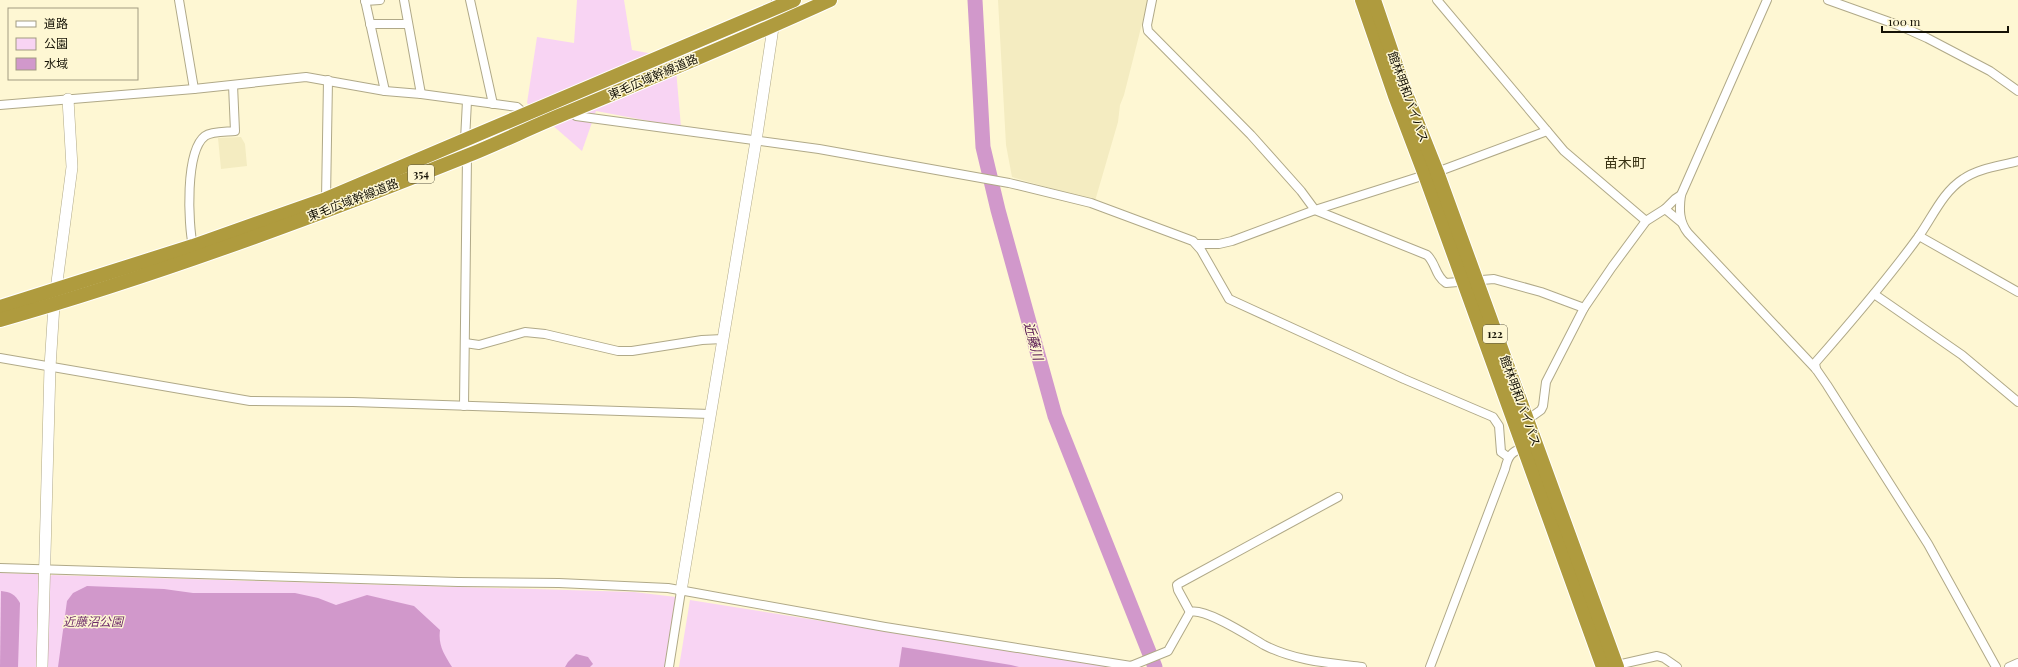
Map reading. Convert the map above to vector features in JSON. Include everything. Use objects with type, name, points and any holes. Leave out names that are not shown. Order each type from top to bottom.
[{"type":"highway","name":"東毛広域幹線道路","points":[[0,307],[193,246],[326,199],[526,115],[777,4],[794,0]]},
{"type":"highway","name":"東毛広域幹線道路","points":[[0,320],[54,305],[223,249],[326,212],[467,156],[774,26],[830,0]]},
{"type":"highway","name":"館林明和バイパス","points":[[1362,0],[1395,96],[1431,174]]},
{"type":"highway","name":"館林明和バイパス","points":[[1374,0],[1431,174],[1469,281],[1524,447],[1612,667]]},
{"type":"highway","name":"館林明和バイパス","points":[[1469,281],[1527,420],[1612,667]]},
{"type":"street","points":[[179,0],[194,89]]},
{"type":"street","points":[[380,0],[365,0],[385,91]]},
{"type":"street","points":[[404,0],[421,94]]},
{"type":"street","points":[[470,0],[493,104]]},
{"type":"street","points":[[1152,0],[1146,25],[1148,31],[1251,135],[1301,191],[1315,210],[1422,252],[1430,258],[1442,280],[1450,283],[1494,279],[1541,292],[1584,308]]},
{"type":"street","points":[[1437,0],[1564,151],[1646,221]]},
{"type":"street","points":[[1767,0],[1681,195],[1680,207],[1682,223],[1688,233],[1816,369],[1851,421],[1928,544],[1996,667]]},
{"type":"street","points":[[1828,0],[1898,25],[1927,38],[1990,71],[2018,91]]},
{"type":"street","points":[[670,667],[777,4]]},
{"type":"street","points":[[370,24],[408,24]]},
{"type":"street","points":[[0,105],[194,89],[306,77],[385,91],[421,94],[517,107],[526,115]]},
{"type":"street","points":[[326,199],[328,80]]},
{"type":"street","points":[[193,246],[189,229],[188,213],[190,178],[197,151],[204,136],[208,134],[236,131],[232,85]]},
{"type":"street","points":[[42,667],[50,367],[54,305],[72,167],[68,100]]},
{"type":"street","points":[[465,140],[467,101]]},
{"type":"street","points":[[571,111],[576,116],[834,151],[1006,183],[1091,203],[1197,244],[1219,244],[1232,241],[1315,210],[1431,174],[1546,131]]},
{"type":"street","points":[[464,406],[467,156]]},
{"type":"street","points":[[1816,369],[1815,363],[1874,294],[1919,236],[1947,193],[1964,178],[1977,172],[2018,160]]},
{"type":"street","points":[[1527,420],[1538,414],[1543,406],[1546,382],[1584,308],[1646,221],[1666,209],[1681,195]]},
{"type":"street","points":[[1666,209],[1677,221],[1682,223]]},
{"type":"street","points":[[1919,236],[2018,292]]},
{"type":"street","points":[[1197,244],[1229,299],[1397,376],[1493,417],[1499,426],[1502,452],[1508,457]]},
{"type":"street","points":[[1874,294],[1962,355],[2018,402]]},
{"type":"street","points":[[465,343],[479,345],[525,332],[545,334],[618,351],[632,351],[702,340],[723,339]]},
{"type":"street","points":[[0,358],[250,401],[710,414]]},
{"type":"street","points":[[1430,667],[1505,469],[1508,457],[1515,450],[1524,447]]},
{"type":"street","points":[[1190,612],[1178,590],[1178,585],[1180,583],[1338,497]]},
{"type":"street","points":[[0,568],[458,582],[559,583],[668,588],[893,628],[1134,665],[1168,651],[1190,612]]},
{"type":"street","points":[[1190,612],[1197,611],[1222,621],[1264,644],[1292,656],[1309,661],[1362,667]]},
{"type":"street","points":[[1612,667],[1658,656],[1664,658],[1677,667]]},
{"type":"street","points":[[2009,667],[2018,663]]},
{"type":"shaded area","points":[[998,0],[1148,0],[1124,95],[1120,105],[1118,122],[1095,201],[1012,177],[1006,145]]},
{"type":"shaded area","points":[[241,137],[245,144],[247,166],[221,169],[218,138]]},
{"type":"green space","points":[[577,0],[624,0],[632,50],[675,58],[681,127],[596,111],[582,151],[527,103],[537,37],[574,43]]},
{"type":"green space","name":"近藤沼公園","points":[[0,573],[37,574],[40,577],[49,577],[52,575],[634,592],[676,597],[666,667],[0,667]]},
{"type":"green space","points":[[690,600],[1107,666],[1108,667],[679,667]]},
{"type":"water","points":[[87,586],[164,589],[193,593],[295,593],[318,598],[336,605],[367,595],[414,606],[440,630],[441,645],[444,654],[452,667],[58,667],[67,601],[73,593]]},
{"type":"water","points":[[1,591],[12,594],[20,603],[18,667],[0,667]]},
{"type":"water","points":[[902,647],[1011,665],[1019,667],[899,667]]},
{"type":"water","points":[[576,654],[588,657],[593,664],[590,667],[565,667]]},
{"type":"waterway","name":"近藤川","points":[[975,0],[983,147],[998,210],[1055,416],[1155,667]]},
{"type":"district","name":"苗木町","points":[[1625,163]]}]
